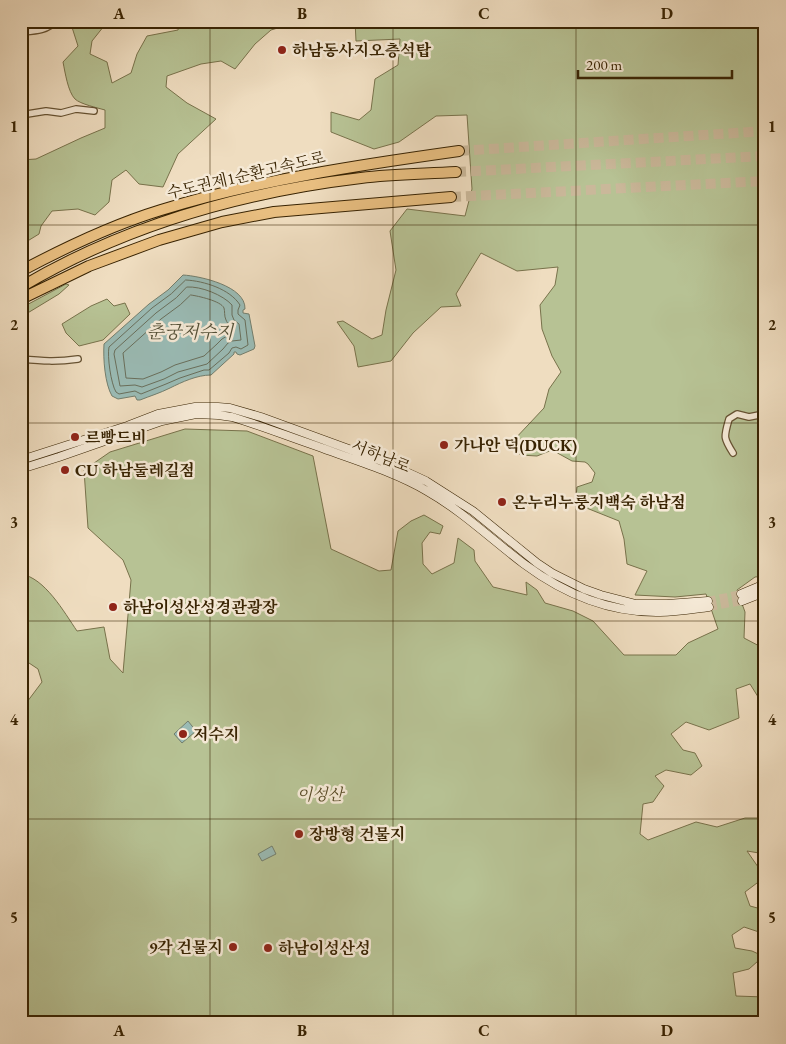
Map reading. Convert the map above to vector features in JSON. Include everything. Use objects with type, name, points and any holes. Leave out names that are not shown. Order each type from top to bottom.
[{"type":"highway","name":"수도권제1순환고속도로","points":[[21,271],[60,250],[108,230],[159,211],[217,194],[276,180],[459,151]]},
{"type":"highway","name":"수도권제1순환고속도로","points":[[21,287],[74,258],[176,218],[223,204],[270,192],[363,178],[456,172]]},
{"type":"highway","points":[[21,299],[88,266],[159,240],[222,222],[274,212],[451,197]]},
{"type":"street","points":[[21,32],[52,26],[55,21]]},
{"type":"street","points":[[21,116],[46,111],[61,113],[76,109],[94,111]]},
{"type":"street","points":[[21,359],[54,362],[78,359]]},
{"type":"street","points":[[733,453],[726,441],[729,419],[737,414],[750,417],[759,415],[765,406]]},
{"type":"street","name":"서하남로","points":[[21,460],[127,426],[158,414],[195,407],[230,408],[243,411],[387,464],[426,481],[473,511],[537,563],[584,589],[636,604],[708,604],[669,612],[640,611],[606,605],[582,598],[543,577],[456,510],[410,482],[369,465],[232,417],[196,414],[162,421],[21,469]]},
{"type":"street","points":[[765,584],[742,597],[765,592]]},
{"type":"green space","points":[[70,21],[108,21],[92,41],[90,54],[107,62],[112,83],[131,73],[137,54],[147,36],[178,30],[180,21],[301,21],[271,30],[255,44],[235,69],[221,61],[201,64],[167,76],[166,87],[187,103],[216,119],[178,154],[163,187],[139,184],[126,170],[112,180],[109,202],[95,215],[78,209],[52,211],[41,226],[39,234],[21,245],[21,160],[36,159],[105,128],[105,110],[77,101],[69,87],[63,62],[78,46]]},
{"type":"green space","name":"이성산","points":[[355,21],[765,21],[765,576],[755,577],[737,590],[745,612],[744,638],[765,649],[765,708],[750,684],[736,689],[739,718],[709,730],[686,722],[671,734],[683,750],[695,753],[702,766],[691,775],[666,770],[655,776],[664,786],[653,802],[643,804],[640,834],[648,840],[696,822],[717,827],[745,818],[765,818],[765,854],[747,851],[765,877],[745,892],[750,906],[765,910],[765,934],[744,927],[732,935],[735,948],[752,951],[765,957],[765,962],[758,961],[749,969],[733,973],[736,996],[765,997],[765,1023],[21,1023],[21,699],[27,702],[42,682],[38,669],[21,660],[21,574],[30,577],[46,589],[77,631],[104,627],[110,659],[123,673],[131,580],[123,560],[88,528],[84,470],[110,452],[185,429],[247,431],[313,456],[331,549],[379,571],[391,570],[398,531],[411,521],[424,515],[443,526],[440,534],[430,532],[422,543],[423,564],[432,574],[454,563],[458,538],[474,550],[475,561],[493,587],[527,595],[526,582],[537,590],[545,603],[573,611],[593,621],[624,655],[676,655],[688,643],[718,629],[706,594],[675,597],[635,595],[647,571],[627,564],[624,539],[619,521],[584,507],[576,498],[577,487],[592,482],[595,473],[588,464],[572,461],[552,450],[537,456],[520,455],[513,441],[544,408],[549,389],[561,372],[552,356],[542,329],[540,305],[555,285],[558,267],[517,271],[481,253],[456,294],[461,306],[441,307],[413,333],[391,361],[358,367],[354,346],[337,322],[343,321],[372,339],[382,335],[396,270],[390,231],[407,209],[465,216],[472,189],[467,115],[436,116],[399,142],[374,149],[331,132],[331,112],[359,120],[371,110],[375,79],[398,65],[400,39],[356,41]]},
{"type":"green space","points":[[66,284],[69,285],[59,294],[21,317],[21,308]]},
{"type":"green space","points":[[107,299],[114,306],[125,303],[130,314],[103,340],[79,346],[66,333],[62,324],[91,306]]},
{"type":"water","name":"춘궁저수지","points":[[183,275],[210,280],[230,288],[238,294],[243,301],[245,309],[243,313],[249,314],[254,349],[240,355],[234,352],[211,375],[190,379],[140,400],[137,400],[135,396],[118,399],[112,396],[105,371],[104,344]]},
{"type":"water","points":[[188,721],[196,731],[182,743],[174,734]]},
{"type":"water","points":[[272,846],[276,854],[262,861],[258,854]]},
{"type":"tunnel","points":[[459,151],[765,131]]},
{"type":"tunnel","points":[[456,172],[765,156]]},
{"type":"tunnel","points":[[451,197],[765,181]]},
{"type":"tunnel","points":[[708,601],[741,594]]},
{"type":"tunnel","points":[[709,607],[742,601]]},
{"type":"place","name":"하남동사지오층석탑","points":[[282,50]]},
{"type":"place","name":"르빵드비","points":[[75,437]]},
{"type":"place","name":"가나안 덕(DUCK)","points":[[444,445]]},
{"type":"place","name":"CU 하남둘레길점","points":[[65,470]]},
{"type":"place","name":"온누리누룽지백숙 하남점","points":[[502,502]]},
{"type":"place","name":"하남이성산성경관광장","points":[[113,607]]},
{"type":"place","name":"저수지","points":[[183,734]]},
{"type":"place","name":"장방형 건물지","points":[[299,834]]},
{"type":"place","name":"9각 건물지","points":[[233,947]]},
{"type":"place","name":"하남이성산성","points":[[268,948]]}]
